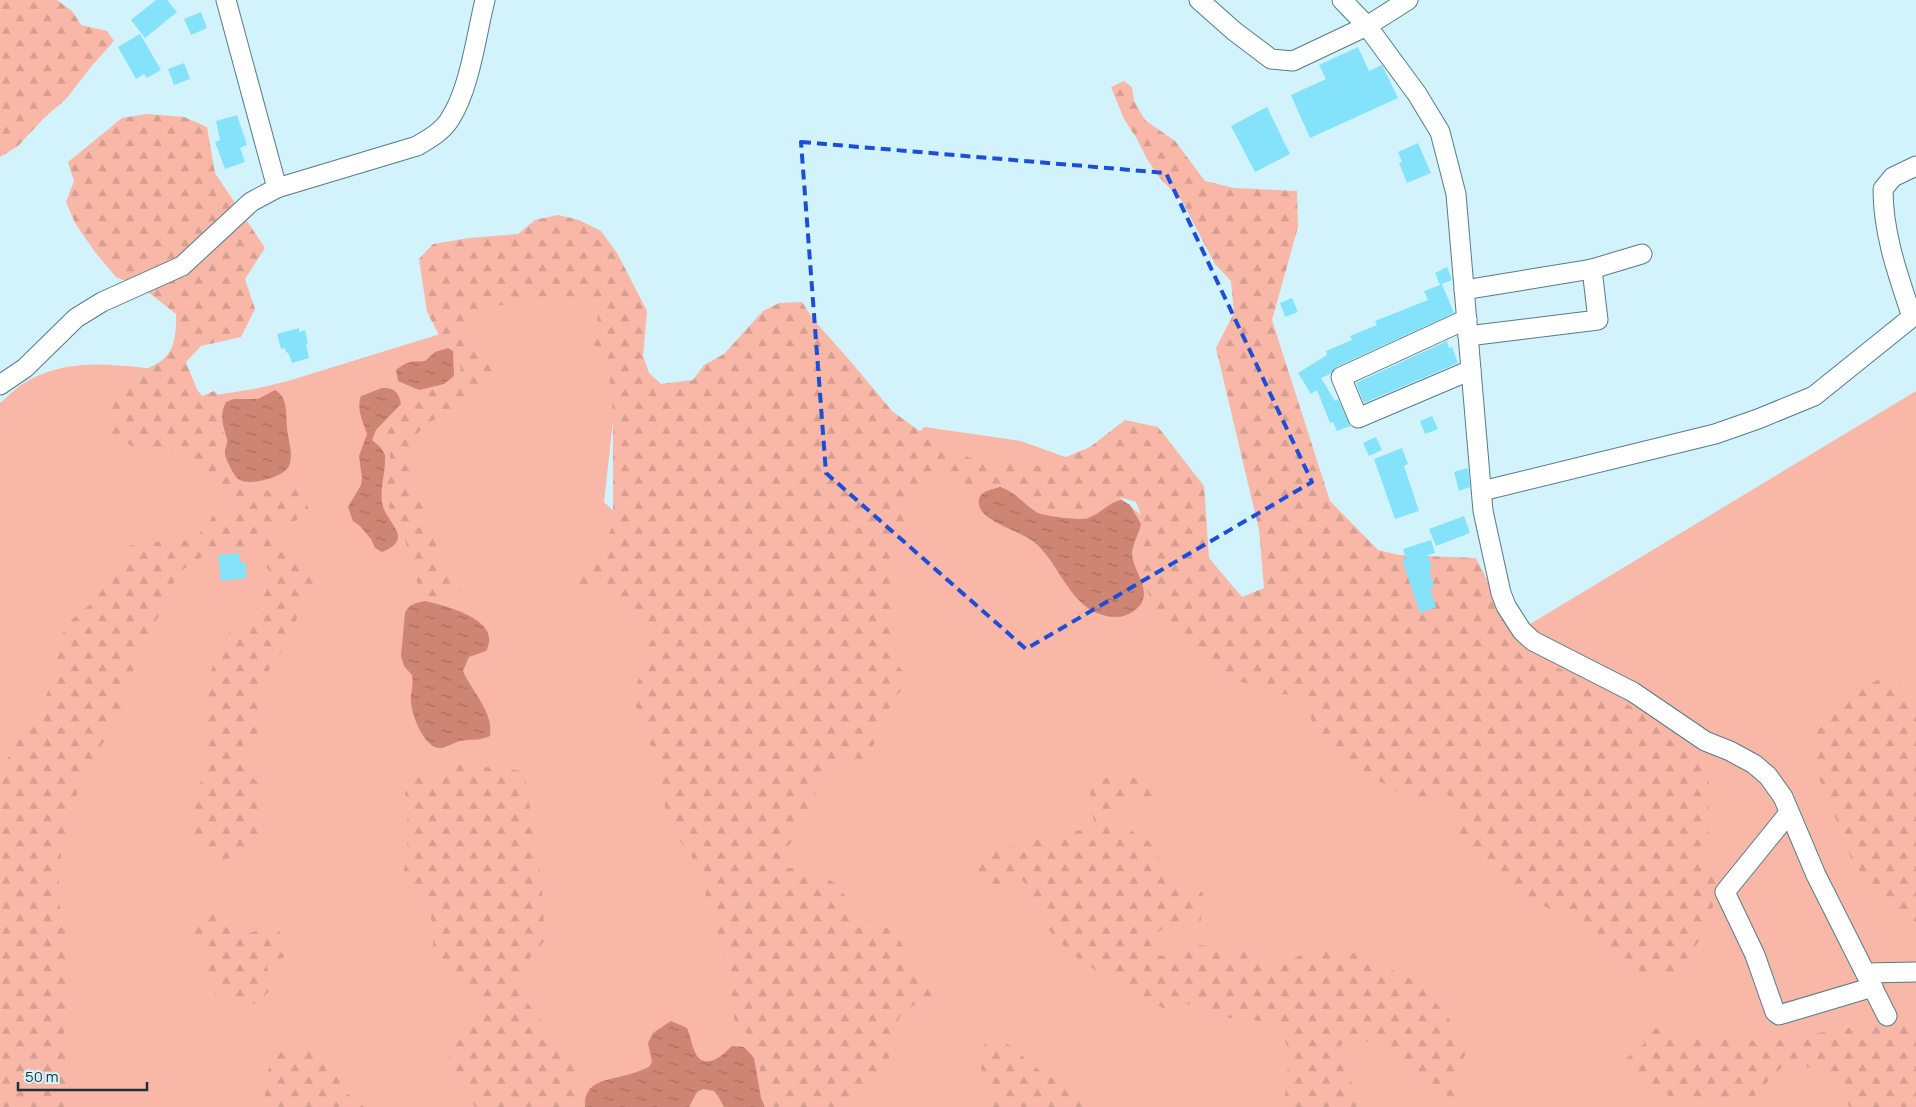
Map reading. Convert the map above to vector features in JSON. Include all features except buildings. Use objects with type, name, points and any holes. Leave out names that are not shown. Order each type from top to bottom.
[{"type":"street","points":[[226,0],[276,188]]},
{"type":"street","points":[[0,384],[25,368],[76,318],[102,302],[182,266],[251,202],[276,188],[417,146],[433,137],[450,120],[461,96],[486,0]]},
{"type":"street","points":[[1200,0],[1234,31],[1271,59],[1293,62],[1367,26],[1408,0]]},
{"type":"street","points":[[1342,0],[1367,26],[1417,94],[1440,132],[1456,194],[1483,511],[1501,593],[1506,606],[1522,631],[1533,641],[1547,650],[1633,692],[1705,741],[1730,751],[1754,764],[1768,776],[1777,788],[1816,876],[1886,1016]]},
{"type":"street","points":[[1482,491],[1715,434],[1814,396],[1914,316],[1891,255],[1883,210],[1883,189],[1893,177],[1916,166]]},
{"type":"street","points":[[1464,290],[1592,269],[1642,254]]},
{"type":"street","points":[[1472,370],[1358,418],[1341,377],[1467,327],[1598,320],[1592,269]]},
{"type":"street","points":[[1789,813],[1725,892],[1754,955],[1775,1012],[1779,1015],[1869,980],[1916,972]]},
{"type":"highlighted area","points":[[801,142],[1166,173],[1312,482],[1026,649],[826,473]]},
{"type":"green space","points":[[0,0],[57,0],[72,11],[81,25],[107,31],[114,41],[66,99],[45,117],[18,146],[0,157]]},
{"type":"green space","points":[[1124,81],[1132,87],[1134,101],[1145,120],[1175,141],[1205,181],[1234,188],[1297,191],[1298,227],[1272,320],[1330,501],[1378,550],[1399,555],[1476,558],[1522,649],[1706,746],[1709,783],[1707,861],[1718,884],[1710,919],[1680,980],[1641,972],[1569,918],[1512,891],[1461,842],[1448,795],[1409,800],[1342,757],[1320,736],[1299,696],[1273,693],[1231,678],[1210,657],[1162,627],[1136,562],[1145,525],[1136,502],[1119,497],[1101,505],[1087,515],[1049,511],[1006,482],[994,486],[967,487],[930,471],[917,492],[890,555],[889,573],[894,595],[890,614],[897,639],[892,660],[905,673],[903,689],[892,700],[881,735],[859,764],[838,765],[819,784],[802,827],[786,849],[783,867],[814,871],[838,885],[858,916],[895,931],[918,976],[939,992],[902,1012],[889,1042],[889,1065],[863,1092],[844,1107],[772,1107],[759,1067],[755,1041],[735,1023],[732,1006],[731,975],[705,905],[707,874],[688,853],[668,823],[655,757],[631,694],[649,660],[638,615],[603,590],[577,586],[573,566],[599,552],[613,526],[613,413],[607,355],[594,346],[600,298],[579,296],[494,306],[463,326],[472,348],[489,351],[496,363],[491,380],[482,389],[464,401],[456,410],[427,423],[418,433],[415,457],[409,477],[421,498],[450,581],[460,591],[450,600],[428,596],[419,589],[403,533],[390,510],[385,490],[390,469],[390,452],[378,436],[406,405],[414,393],[450,386],[461,372],[458,353],[440,337],[427,312],[419,259],[433,244],[469,238],[518,234],[535,220],[558,215],[579,220],[601,231],[617,253],[647,311],[643,356],[649,373],[661,384],[693,380],[704,365],[724,354],[763,311],[779,303],[802,302],[813,319],[892,411],[943,448],[982,462],[1044,466],[1090,447],[1125,420],[1158,427],[1204,486],[1209,558],[1242,597],[1264,588],[1259,530],[1216,348],[1234,313],[1231,281],[1215,264],[1182,201],[1159,177],[1124,119],[1111,87]]},
{"type":"green space","points":[[147,114],[184,117],[207,127],[215,173],[265,248],[245,279],[255,309],[241,337],[201,346],[186,362],[200,397],[214,391],[220,397],[218,408],[220,424],[226,438],[222,459],[238,482],[271,492],[295,488],[301,491],[310,512],[293,522],[274,529],[285,546],[313,568],[316,584],[304,593],[290,642],[270,667],[261,701],[263,732],[244,742],[237,761],[259,784],[262,838],[251,855],[211,861],[192,838],[192,816],[206,762],[206,717],[210,673],[230,631],[252,616],[266,592],[269,571],[259,552],[230,547],[204,556],[179,572],[161,612],[139,648],[123,709],[81,780],[61,851],[58,899],[71,952],[63,1045],[73,1107],[0,1107],[0,771],[20,737],[40,711],[53,679],[52,652],[70,621],[92,603],[120,557],[129,546],[146,541],[190,540],[209,526],[212,516],[242,511],[234,497],[216,496],[209,471],[183,457],[159,448],[135,448],[113,435],[105,418],[125,377],[159,363],[171,350],[176,329],[176,314],[143,288],[116,277],[95,252],[75,223],[66,202],[74,181],[68,162],[122,118]]},
{"type":"green space","points":[[604,294],[618,376],[604,502],[740,627],[924,427],[1021,441],[1076,461],[1381,714],[1916,391],[1916,1107],[0,1107],[0,403],[21,385],[42,374],[82,365],[102,364],[183,373],[203,397],[254,389],[288,381],[453,330],[440,302]]},
{"type":"green space","points":[[1883,677],[1903,684],[1916,698],[1916,928],[1888,908],[1852,861],[1826,793],[1814,769],[1816,730],[1839,701]]},
{"type":"green space","points":[[462,764],[524,771],[541,876],[545,940],[522,967],[527,1002],[555,1041],[576,1051],[575,1107],[475,1107],[447,1053],[450,1029],[475,1020],[478,1003],[459,986],[434,956],[430,903],[402,881],[408,836],[405,792],[416,778]]},
{"type":"green space","points":[[1113,776],[1136,778],[1161,790],[1149,800],[1135,802],[1124,800],[1109,810],[1117,822],[1151,843],[1167,875],[1203,893],[1201,921],[1172,922],[1153,936],[1158,955],[1177,958],[1197,945],[1231,947],[1280,963],[1318,949],[1359,954],[1417,982],[1447,1016],[1469,1047],[1453,1080],[1455,1100],[1410,1075],[1373,1041],[1341,1044],[1344,1072],[1370,1107],[1288,1107],[1285,1096],[1289,1053],[1279,1023],[1230,1018],[1190,1004],[1168,1010],[1142,999],[1070,953],[1043,924],[1025,883],[1015,873],[999,886],[987,881],[976,867],[983,854],[1054,834],[1096,828],[1092,813],[1092,799],[1088,787],[1098,780]]},
{"type":"green space","points":[[211,908],[246,934],[273,926],[285,937],[284,957],[267,965],[270,990],[256,1004],[236,1004],[216,997],[206,964],[192,931],[197,915]]},
{"type":"green space","points":[[1896,1020],[1916,1024],[1916,1107],[1850,1107],[1823,1074],[1790,1059],[1750,1100],[1676,1099],[1646,1085],[1623,1061],[1644,1044],[1639,1024],[1699,1039],[1771,1041]]},
{"type":"green space","points":[[986,1037],[1005,1042],[1043,1073],[1088,1097],[1094,1107],[993,1107],[990,1091],[981,1068]]},
{"type":"green space","points":[[313,1044],[337,1066],[341,1091],[358,1100],[364,1107],[269,1107],[266,1101],[265,1088],[267,1073],[274,1053]]},
{"type":"water","points":[[448,348],[453,351],[454,376],[444,384],[419,390],[398,381],[396,370],[400,367],[410,362],[425,361],[435,352]]},
{"type":"water","points":[[382,388],[393,389],[399,396],[401,404],[376,430],[372,440],[381,448],[385,455],[382,502],[398,535],[397,541],[392,547],[382,552],[375,548],[371,539],[353,521],[348,507],[361,485],[362,478],[359,456],[367,434],[359,406],[361,396]]},
{"type":"water","points":[[275,390],[282,397],[286,406],[291,452],[289,466],[280,474],[265,480],[242,481],[237,478],[225,456],[227,441],[222,420],[224,407],[226,402],[234,399],[258,399]]},
{"type":"water","points":[[1000,487],[1011,492],[1038,513],[1055,517],[1084,519],[1121,500],[1130,505],[1141,524],[1132,553],[1143,585],[1144,591],[1141,604],[1134,611],[1118,617],[1102,615],[1089,609],[1078,600],[1044,552],[1034,542],[994,521],[981,510],[979,504],[980,496],[985,492]]},
{"type":"water","points":[[425,601],[470,616],[487,631],[489,640],[486,651],[469,657],[463,671],[486,710],[490,727],[490,736],[487,738],[460,741],[441,748],[430,744],[420,731],[411,703],[412,675],[404,666],[401,656],[405,613],[416,603]]},
{"type":"water","points":[[671,1021],[687,1028],[695,1053],[701,1060],[710,1061],[715,1059],[732,1046],[744,1047],[754,1058],[761,1098],[765,1107],[724,1107],[714,1091],[703,1089],[697,1092],[689,1107],[585,1107],[585,1098],[588,1092],[598,1083],[649,1067],[652,1062],[648,1043],[653,1033]]}]
